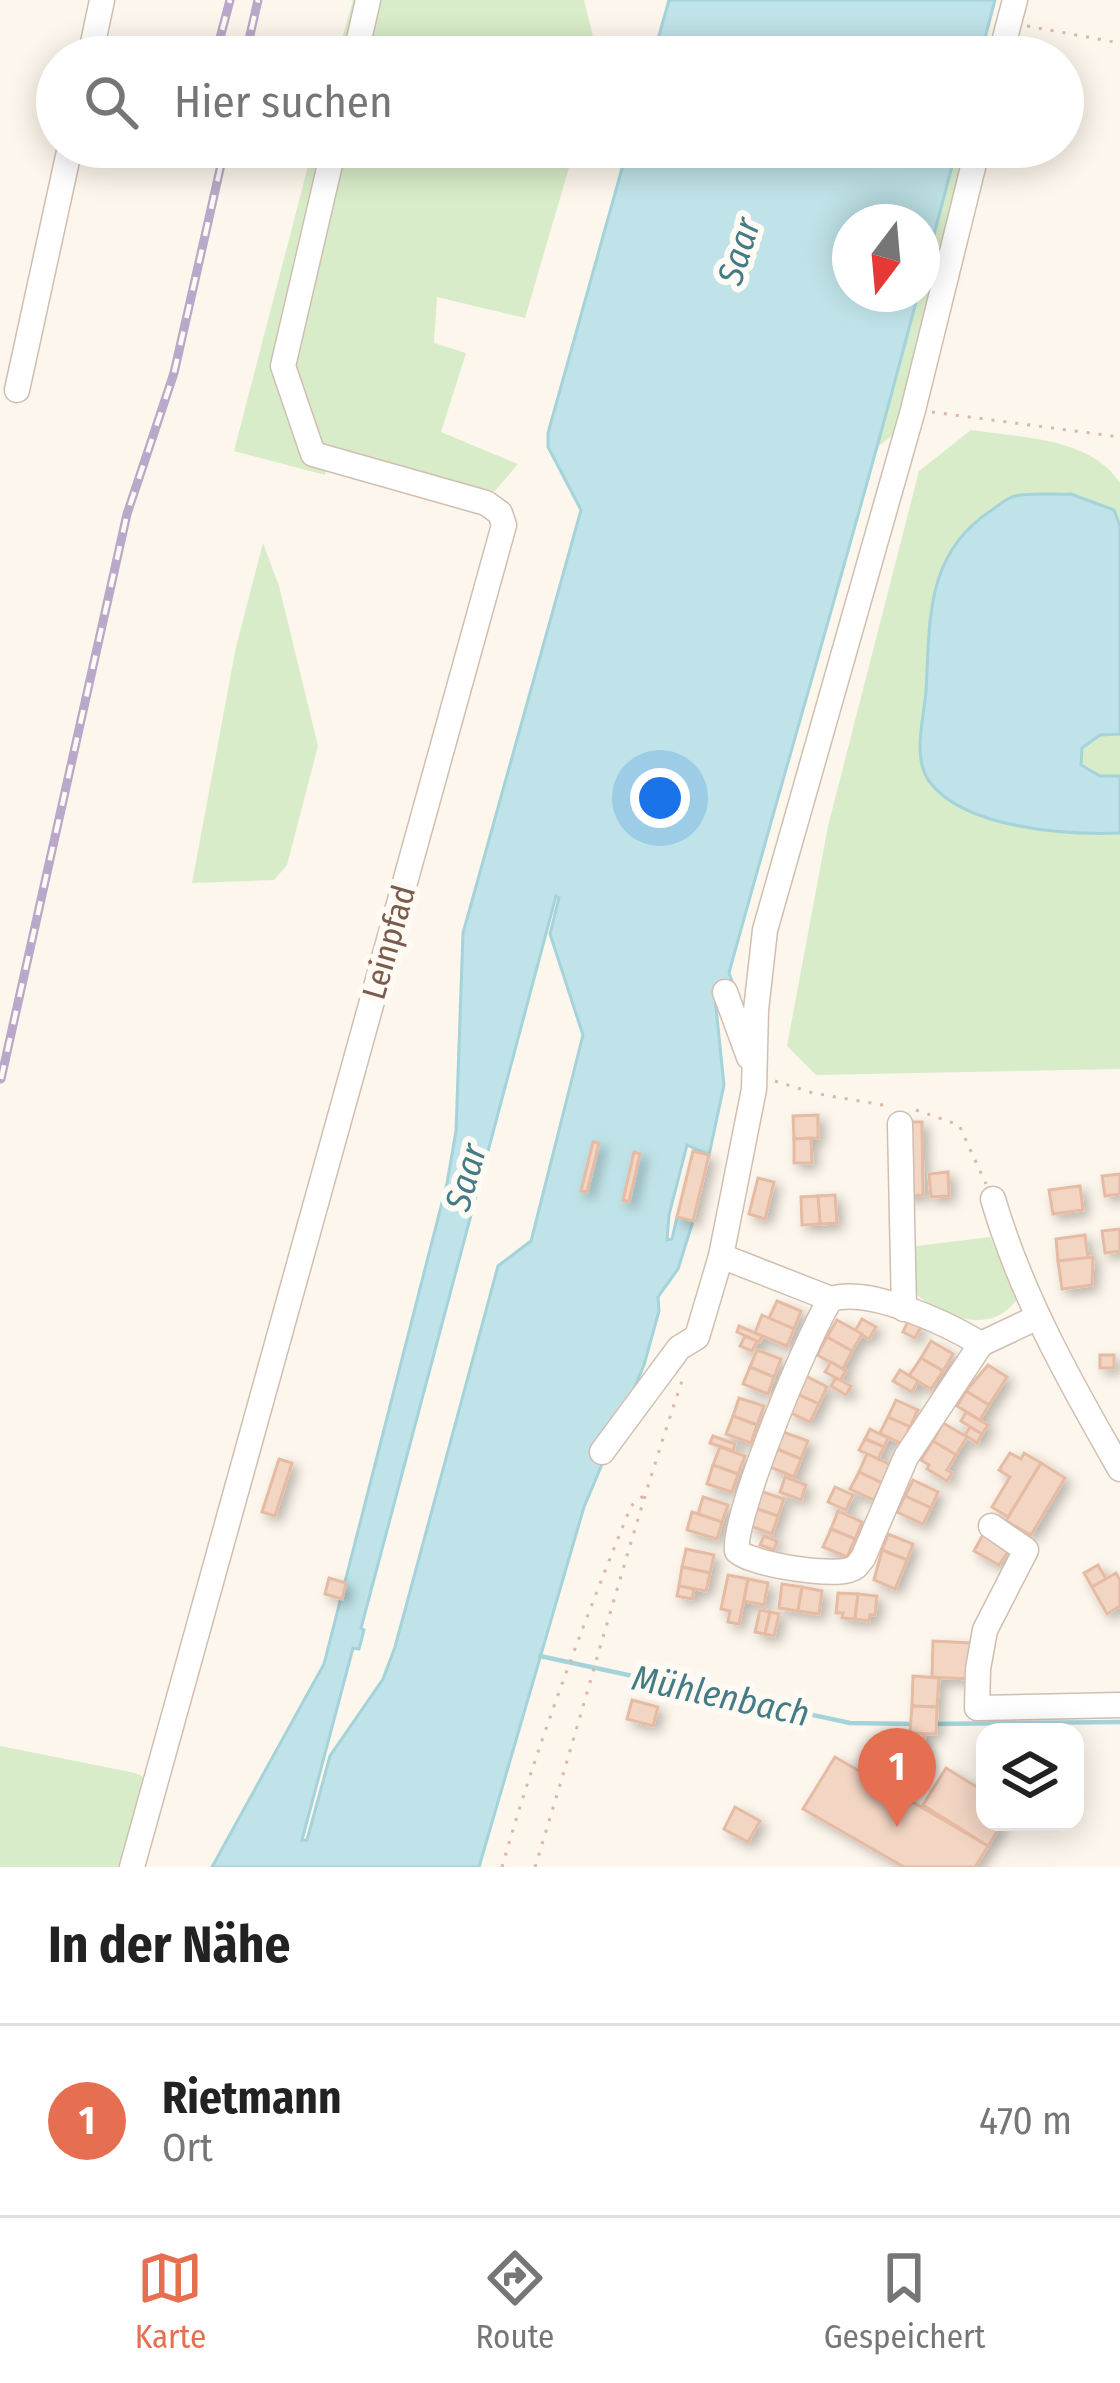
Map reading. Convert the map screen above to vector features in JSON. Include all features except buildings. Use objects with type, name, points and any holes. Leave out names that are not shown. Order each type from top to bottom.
[{"type":"street","points":[[95,36],[103,0]]},
{"type":"street","points":[[360,36],[368,0]]},
{"type":"street","points":[[17,390],[65,168]]},
{"type":"street","name":"Leinpfad","points":[[132,1867],[504,525],[500,513],[486,503],[313,454],[283,366],[329,168]]},
{"type":"street","points":[[602,1452],[679,1348],[697,1337],[721,1256],[756,1075],[756,1010],[765,930],[913,410],[973,168]]},
{"type":"street","points":[[725,992],[756,1075]]},
{"type":"street","points":[[900,1124],[904,1310]]},
{"type":"street","points":[[993,1199],[1038,1317],[1120,1468]]},
{"type":"street","points":[[721,1256],[831,1299],[855,1294],[904,1310],[981,1344]]},
{"type":"street","points":[[831,1299],[778,1413],[738,1527],[737,1551],[747,1559],[841,1572],[855,1568],[906,1457],[981,1344],[1038,1317]]},
{"type":"street","points":[[991,1526],[1027,1550],[985,1630],[977,1708],[1120,1705]]},
{"type":"path","points":[[1012,11],[1120,43]]},
{"type":"path","points":[[913,410],[1120,436]]},
{"type":"path","points":[[756,1075],[813,1093],[919,1110],[959,1125],[993,1199]]},
{"type":"path","points":[[535,1867],[644,1496],[697,1337]]},
{"type":"path","points":[[502,1867],[530,1767],[577,1641],[631,1506],[644,1496]]},
{"type":"green space","points":[[353,0],[584,0],[593,36],[343,36]]},
{"type":"green space","points":[[308,168],[569,168],[525,318],[437,297],[434,343],[466,353],[441,432],[518,464],[495,491],[331,452],[325,475],[234,451]]},
{"type":"green space","points":[[946,168],[978,168],[916,417],[876,448],[910,312],[940,312],[937,204]]},
{"type":"green space","points":[[971,430],[1073,448],[1091,456],[1120,483],[1120,1069],[816,1075],[787,1046],[828,826],[919,471]]},
{"type":"green space","points":[[263,543],[279,586],[318,746],[287,865],[274,880],[192,883],[236,647]]},
{"type":"green space","points":[[990,1237],[1017,1299],[1007,1310],[995,1317],[968,1320],[941,1311],[917,1295],[913,1251],[917,1246]]},
{"type":"green space","points":[[0,1746],[135,1773],[165,1786],[143,1867],[0,1867]]},
{"type":"water","points":[[669,0],[995,0],[986,36],[659,36]]},
{"type":"water","name":"Saar","points":[[622,168],[951,168],[940,212],[940,204],[832,204],[832,312],[913,312],[729,973],[737,995],[715,998],[724,1085],[709,1155],[687,1145],[667,1240],[672,1239],[677,1217],[693,1221],[678,1269],[658,1297],[659,1311],[644,1365],[584,1507],[479,1867],[212,1867],[324,1664],[447,1183],[456,1131],[463,933],[581,510],[548,447],[548,433]],"holes":[[[556,896],[550,934],[583,1035],[531,1241],[498,1266],[395,1647],[383,1679],[330,1756],[307,1840],[302,1840],[353,1648],[359,1649]]]},
{"type":"water","points":[[1071,494],[1114,510],[1120,526],[1120,734],[1100,735],[1082,748],[1081,765],[1100,776],[1120,776],[1120,833],[1018,826],[966,810],[929,781],[921,761],[931,614],[935,590],[954,546],[970,527],[1012,497]]},
{"type":"waterway","name":"Mühlenbach","points":[[540,1656],[850,1723],[916,1724]]},
{"type":"waterway","name":"Mühlenbach","points":[[934,1724],[1120,1722]]},
{"type":"railway","points":[[221,36],[230,0]]},
{"type":"railway","points":[[250,36],[258,0]]},
{"type":"railway","points":[[1,1079],[127,514],[174,373],[220,168]]},
{"type":"place","name":"Rietmann","points":[[897,1827]]}]
